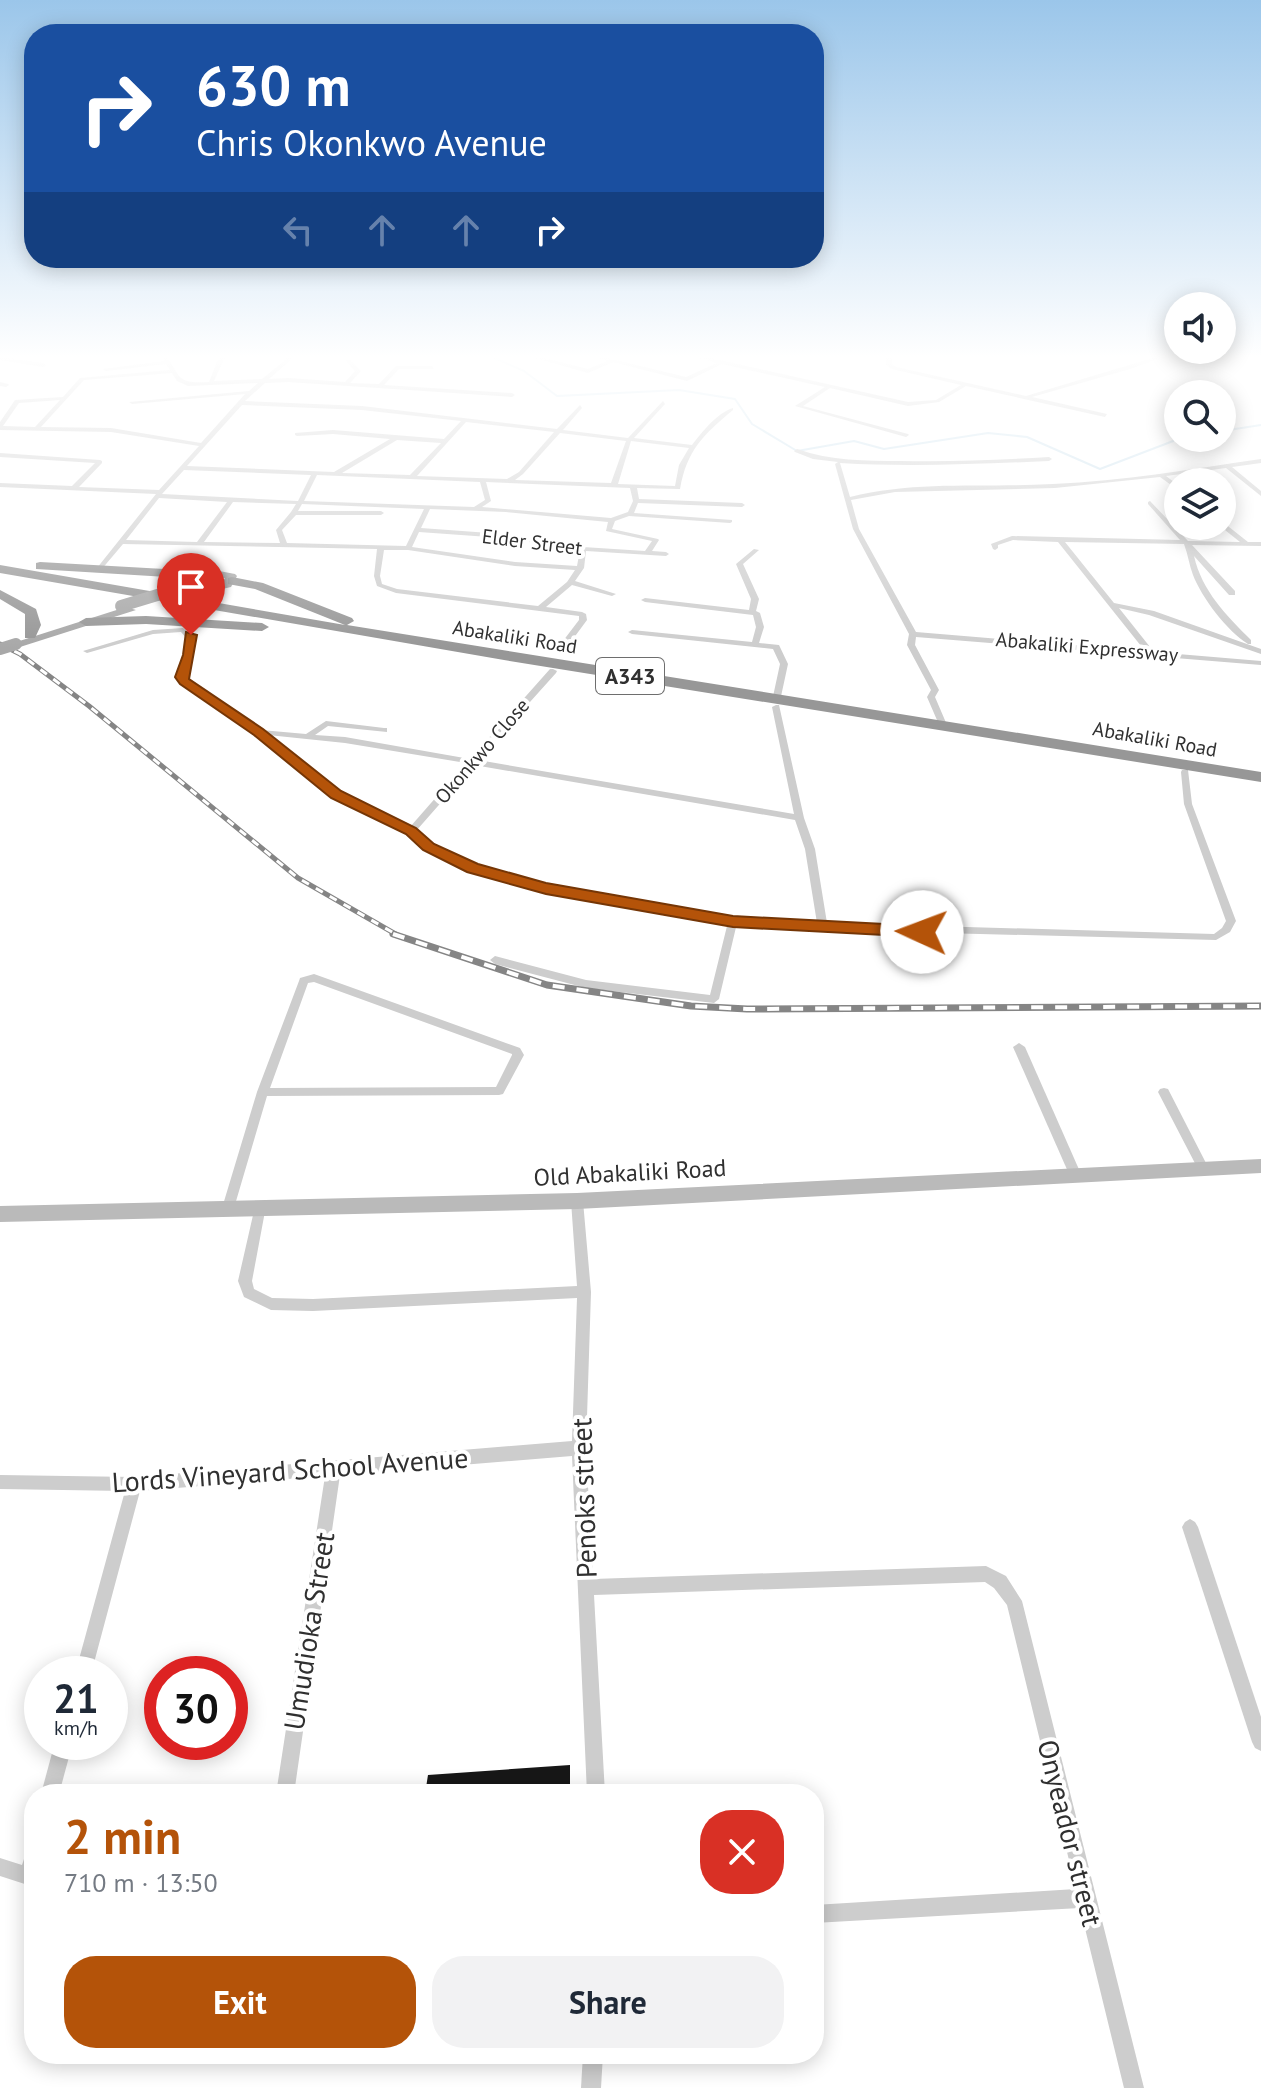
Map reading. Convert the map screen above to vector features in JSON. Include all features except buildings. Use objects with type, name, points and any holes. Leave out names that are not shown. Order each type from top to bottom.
[{"type":"highway","points":[[0,566],[200,575]]},
{"type":"highway","name":"Abakaliki Road","points":[[0,566],[776,704],[943,725],[1261,777]]},
{"type":"highway","name":"Abakaliki Road","points":[[0,578],[553,671],[776,704],[1261,784]]},
{"type":"highway","points":[[232,581],[258,586],[388,636]]},
{"type":"highway","points":[[0,594],[31,612],[34,625],[30,635]]},
{"type":"highway","points":[[86,622],[146,620],[305,630]]},
{"type":"main road","points":[[7,645],[30,635],[169,595],[219,588],[232,581],[224,573],[200,575],[169,595]]},
{"type":"main road","points":[[7,645],[126,608]]},
{"type":"main road","name":"Old Abakaliki Road","points":[[5,1212],[577,1201],[1261,1166]]},
{"type":"street","points":[[99,569],[194,454]]},
{"type":"street","points":[[335,475],[369,454]]},
{"type":"street","points":[[411,478],[432,454]]},
{"type":"street","points":[[510,480],[534,454]]},
{"type":"street","points":[[614,485],[624,454]]},
{"type":"street","points":[[182,468],[678,488],[680,474],[689,454]]},
{"type":"street","points":[[807,454],[891,464],[1049,459]]},
{"type":"street","points":[[0,455],[100,462],[74,488]]},
{"type":"street","points":[[848,499],[903,490],[1057,486],[1162,476],[1261,461]]},
{"type":"street","points":[[838,464],[856,529],[913,634],[911,645],[935,690],[931,697],[943,725]]},
{"type":"street","points":[[891,464],[903,490]]},
{"type":"street","points":[[1228,467],[1261,494]]},
{"type":"street","points":[[284,544],[279,530],[294,513],[315,474]]},
{"type":"street","points":[[476,508],[488,501],[483,481]]},
{"type":"street","points":[[0,485],[231,500],[476,508],[612,520],[628,514],[730,521]]},
{"type":"street","points":[[628,514],[636,501],[633,486]]},
{"type":"street","points":[[199,544],[231,500]]},
{"type":"street","points":[[636,501],[742,505]]},
{"type":"street","points":[[1150,503],[1232,593]]},
{"type":"street","points":[[408,548],[428,507]]},
{"type":"street","points":[[294,513],[381,513]]},
{"type":"street","points":[[612,520],[608,530],[611,532],[656,540],[648,552]]},
{"type":"street","name":"Elder Street","points":[[417,530],[503,536],[583,549],[666,554]]},
{"type":"street","points":[[1236,535],[1247,544]]},
{"type":"street","points":[[995,548],[994,544],[1004,539],[1261,544]]},
{"type":"street","points":[[1060,540],[1152,654]]},
{"type":"street","points":[[122,542],[408,548],[515,564],[581,568]]},
{"type":"street","points":[[1189,544],[1192,571],[1212,605],[1251,646]]},
{"type":"street","points":[[381,548],[377,580],[386,588],[584,617],[567,641]]},
{"type":"street","points":[[539,609],[573,583],[581,568],[583,549]]},
{"type":"street","points":[[752,611],[755,599],[739,564],[756,550]]},
{"type":"street","points":[[573,583],[612,594]]},
{"type":"street","points":[[645,600],[752,611],[758,615],[760,627],[755,645]]},
{"type":"street","points":[[1110,604],[1151,613],[1261,652]]},
{"type":"street","points":[[87,651],[153,632],[183,630],[192,640],[182,677],[185,682],[259,732],[336,794],[411,831],[428,847],[500,877],[733,921],[823,928],[1216,937],[1226,930],[1231,921],[1188,804],[1185,772]]},
{"type":"street","points":[[632,632],[776,647],[784,664],[776,704],[799,818],[810,849],[823,928]]},
{"type":"street","name":"Abakaliki Expressway","points":[[913,634],[1261,663]]},
{"type":"street","name":"Okonkwo Close","points":[[411,831],[474,764],[553,671]]},
{"type":"street","points":[[309,735],[320,725],[331,723],[384,730]]},
{"type":"street","points":[[259,732],[309,735],[799,818]]},
{"type":"street","points":[[495,960],[586,984],[714,999],[733,921]]},
{"type":"street","points":[[228,1208],[263,1092],[304,981],[309,978],[516,1051],[519,1059],[499,1091],[263,1092]]},
{"type":"street","points":[[1019,1047],[1075,1174]]},
{"type":"street","points":[[1164,1092],[1203,1168]]},
{"type":"street","name":"Penoks street","points":[[577,1201],[584,1292],[579,1448],[596,1784]]},
{"type":"street","points":[[260,1206],[245,1281],[249,1293],[271,1304],[313,1305],[584,1292]]},
{"type":"street","name":"Lords Vineyard School Avenue","points":[[0,1482],[134,1484],[579,1448]]},
{"type":"street","name":"Umudioka Street","points":[[286,1784],[334,1467]]},
{"type":"street","points":[[88,1656],[134,1484]]},
{"type":"street","points":[[1190,1527],[1261,1742]]},
{"type":"street","name":"Onyeador street","points":[[587,1587],[986,1574],[1000,1582],[1014,1601],[1134,2088]]},
{"type":"street","points":[[53,1784],[59,1760]]},
{"type":"street","points":[[0,1867],[24,1875]]},
{"type":"street","points":[[824,1913],[1086,1898]]},
{"type":"street","points":[[591,2088],[592,2064]]},
{"type":"waterway","points":[[1067,454],[1100,469],[1138,454]]},
{"type":"railway","points":[[0,644],[20,654],[89,706],[298,878],[399,936]]},
{"type":"railway","points":[[393,934],[399,936]]},
{"type":"railway","points":[[399,936],[547,985],[691,1006],[747,1009],[1261,1006]]},
{"type":"route","points":[[191,635],[190,655],[182,677],[193,689],[259,732],[298,767],[336,794],[364,811],[411,831],[428,847],[472,868],[546,888],[733,921],[922,932]]}]
